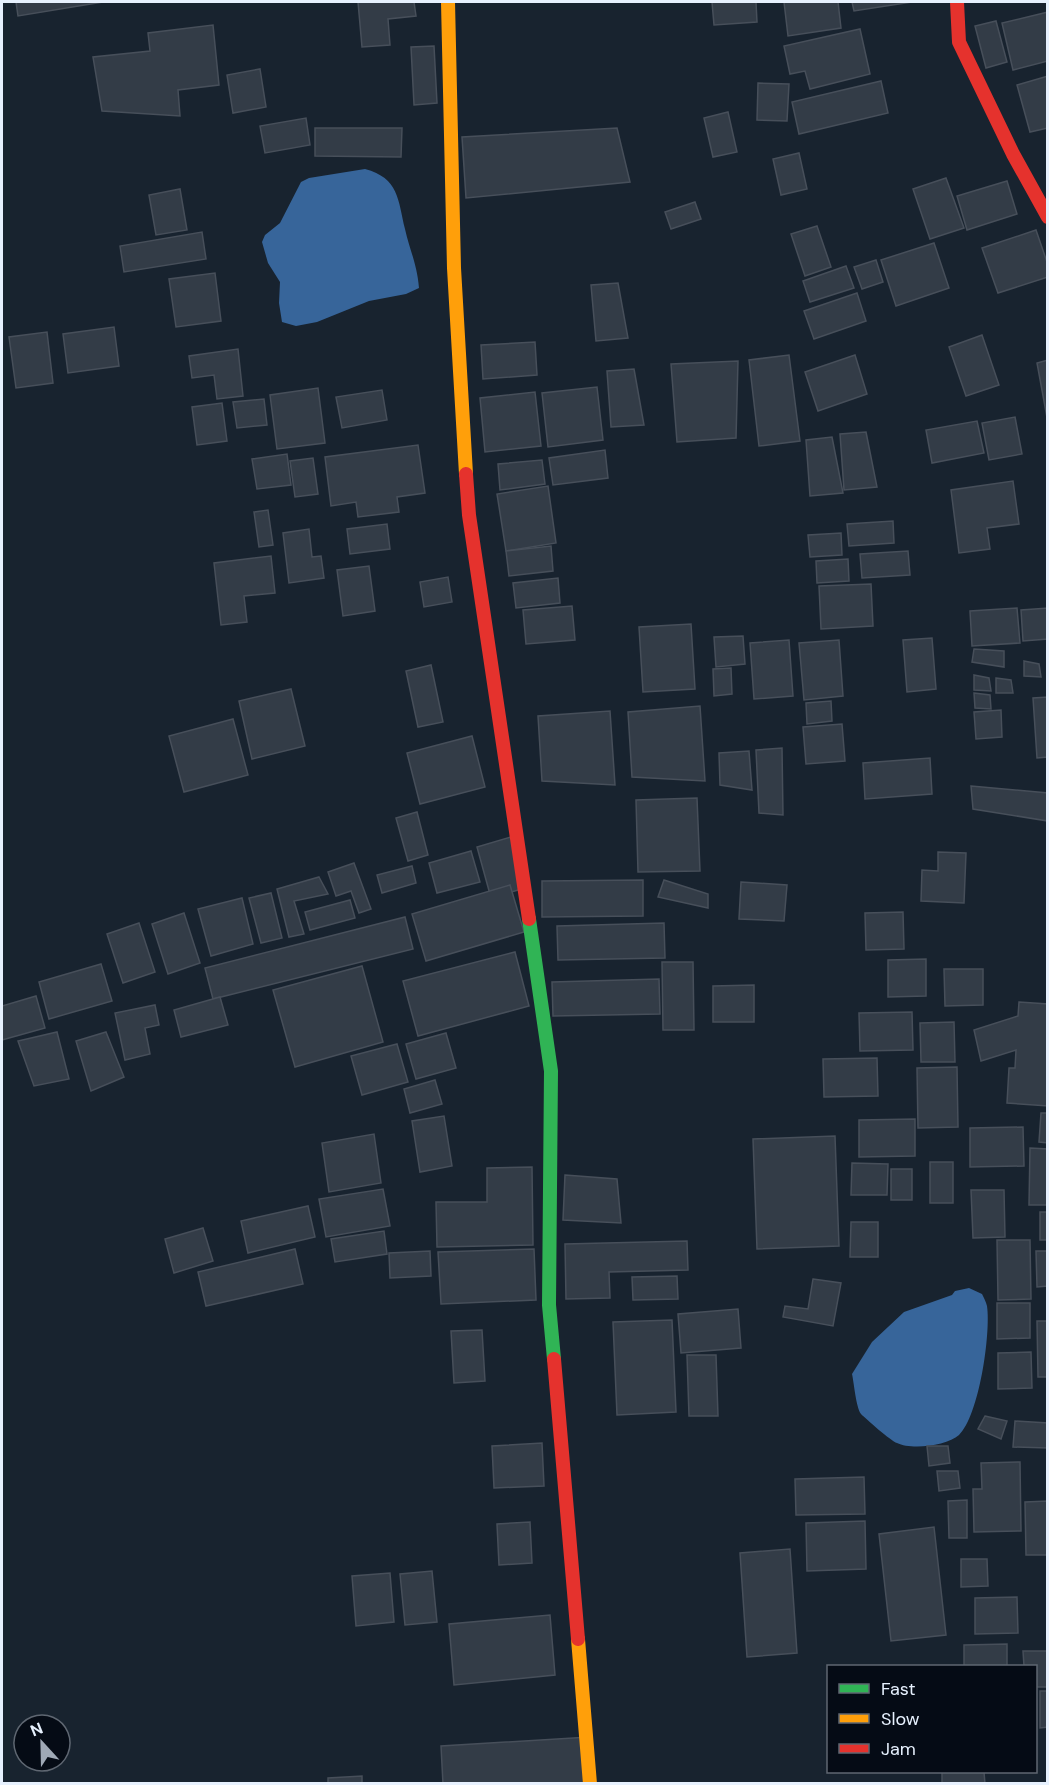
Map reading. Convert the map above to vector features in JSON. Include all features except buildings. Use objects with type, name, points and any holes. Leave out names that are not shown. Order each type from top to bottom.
[{"type":"street","points":[[448,2],[454,268],[470,515],[551,1071],[549,1305],[590,1784]]},
{"type":"street","points":[[957,2],[959,42],[1047,218]]},
{"type":"water","points":[[365,169],[385,178],[395,192],[419,288],[406,294],[369,301],[317,322],[296,326],[282,322],[279,303],[280,282],[268,263],[262,242],[265,235],[280,223],[301,182],[309,178]]},
{"type":"water","points":[[969,1288],[982,1294],[987,1306],[988,1319],[982,1374],[978,1393],[966,1425],[959,1435],[946,1442],[920,1446],[897,1443],[859,1411],[852,1374],[872,1342],[904,1312],[952,1295],[955,1291]]},
{"type":"traffic: fast","points":[[529,919],[551,1071],[549,1305],[554,1359]]},
{"type":"traffic: slow","points":[[448,2],[454,268],[466,474]]},
{"type":"traffic: slow","points":[[578,1639],[590,1784]]},
{"type":"traffic: jam","points":[[957,2],[959,42],[1013,154],[1048,217]]},
{"type":"traffic: jam","points":[[466,474],[469,515],[529,919]]},
{"type":"traffic: jam","points":[[554,1359],[578,1639]]}]
